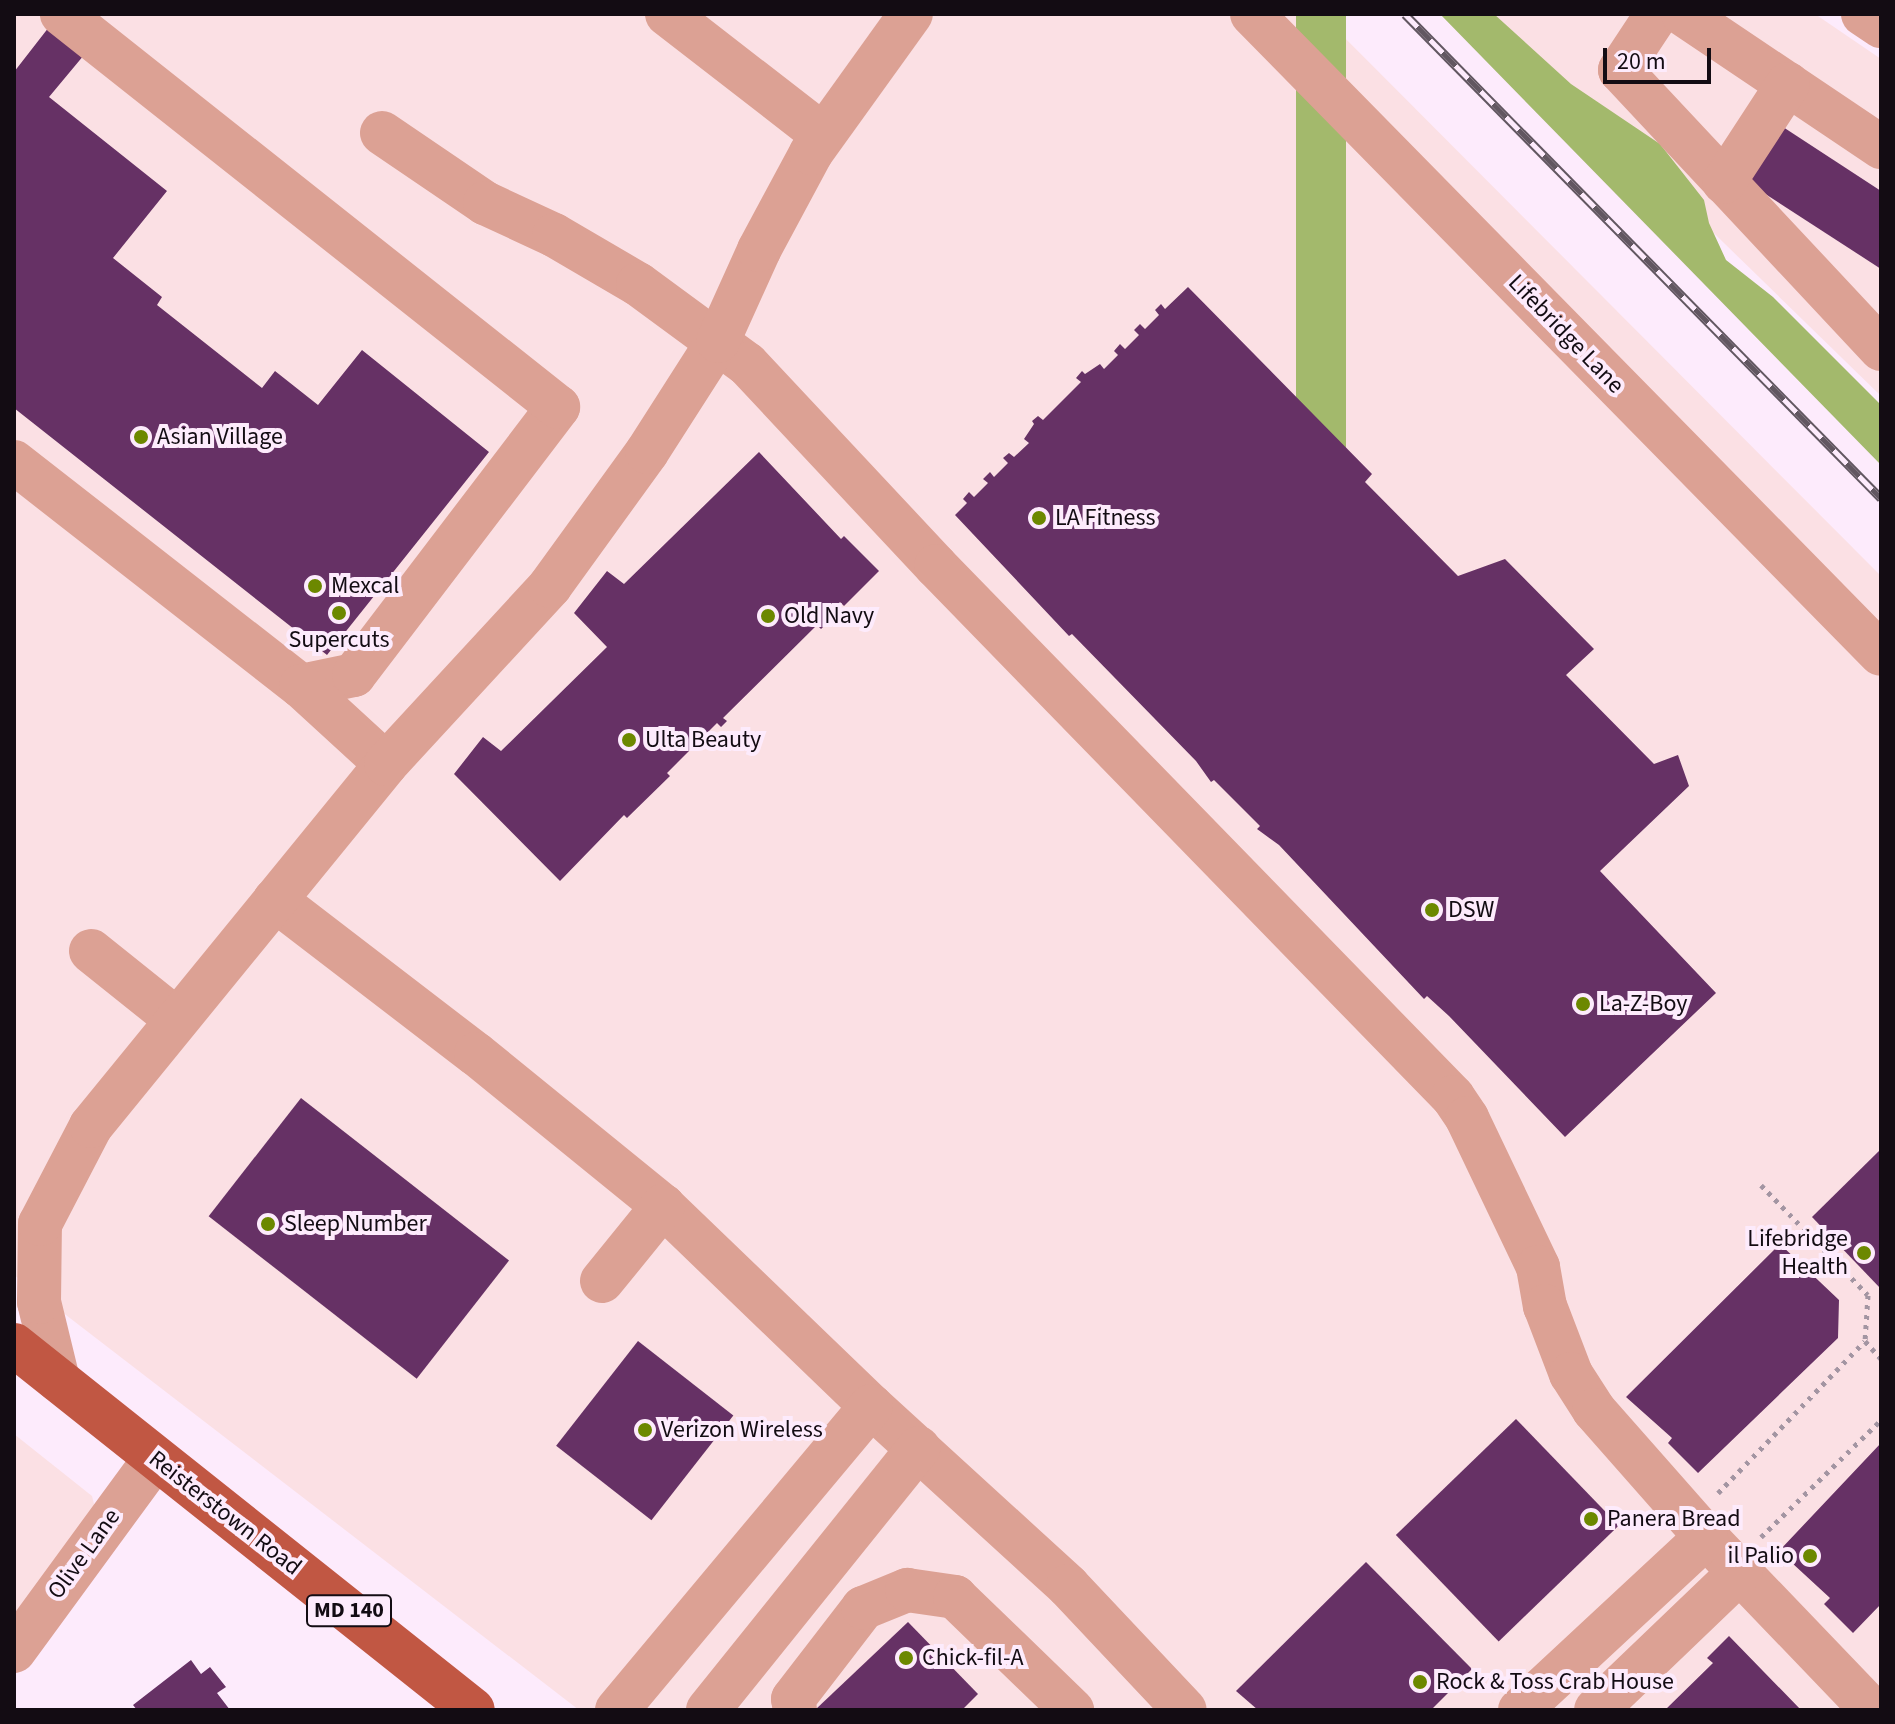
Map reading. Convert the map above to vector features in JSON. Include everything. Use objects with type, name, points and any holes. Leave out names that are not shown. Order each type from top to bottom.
[{"type":"main road","name":"Reisterstown Road","points":[[14,1345],[473,1710]]},
{"type":"street","points":[[62,14],[558,407],[354,675],[301,686]]},
{"type":"street","points":[[667,14],[823,135]]},
{"type":"street","name":"Lifebridge Lane","points":[[1252,14],[1881,654]]},
{"type":"street","points":[[1657,14],[1620,70],[1881,349]]},
{"type":"street","points":[[1683,14],[1881,147]]},
{"type":"street","points":[[1863,14],[1881,26]]},
{"type":"street","points":[[58,1380],[39,1302],[27,1233],[91,1126],[386,764],[550,586],[647,452],[718,341],[759,250],[823,135],[902,17]]},
{"type":"street","points":[[1724,182],[1788,84]]},
{"type":"street","points":[[382,133],[485,203],[554,235],[638,284],[747,364],[936,566],[1453,1097],[1467,1118],[1538,1267],[1545,1306],[1571,1374],[1594,1410],[1718,1548],[1872,1710]]},
{"type":"street","points":[[14,462],[301,686],[386,764]]},
{"type":"street","points":[[275,900],[476,1054],[663,1206],[871,1406],[1068,1586],[1185,1710]]},
{"type":"street","points":[[91,951],[177,1020]]},
{"type":"street","points":[[602,1281],[663,1206]]},
{"type":"street","points":[[617,1710],[871,1406]]},
{"type":"street","points":[[708,1710],[919,1448]]},
{"type":"street","name":"Olive Lane","points":[[14,1651],[155,1458]]},
{"type":"street","points":[[1520,1710],[1718,1548]]},
{"type":"street","points":[[1596,1710],[1718,1548]]},
{"type":"street","points":[[795,1710],[793,1699],[863,1608],[907,1590],[955,1597],[1072,1710]]},
{"type":"path","points":[[1718,1548],[1865,1341],[1868,1295],[1761,1185]]},
{"type":"path","points":[[1865,1341],[1881,1359]]},
{"type":"path","points":[[1718,1548],[1881,1420]]},
{"type":"shaded area","points":[[14,14],[1321,14],[1881,576],[1881,1710],[579,1710],[14,1275]]},
{"type":"shaded area","points":[[1489,14],[1815,14],[1881,59],[1881,396]]},
{"type":"shaded area","points":[[14,1434],[92,1496],[107,1555],[14,1674]]},
{"type":"green space","points":[[1296,14],[1346,14],[1346,847],[1296,847]]},
{"type":"green space","points":[[1440,14],[1494,14],[1571,84],[1660,144],[1704,200],[1709,223],[1726,260],[1773,297],[1881,405],[1881,465]]},
{"type":"building","points":[[49,27],[84,55],[49,97],[167,191],[113,258],[162,297],[157,305],[262,388],[275,371],[318,405],[362,350],[489,452],[327,655],[14,408],[14,72]]},
{"type":"building","points":[[1783,127],[1881,191],[1881,269],[1747,182]]},
{"type":"building","points":[[1188,287],[1372,474],[1365,482],[1458,576],[1505,559],[1594,649],[1566,675],[1654,764],[1678,755],[1689,786],[1600,871],[1716,993],[1565,1137],[1449,1016],[1427,996],[1424,999],[1279,845],[1257,829],[1260,826],[1214,780],[1211,782],[1196,761],[1072,634],[1069,636],[955,515],[967,503],[963,499],[969,492],[974,497],[988,483],[983,479],[990,472],[994,477],[1008,463],[1003,458],[1009,453],[1014,457],[1029,443],[1024,439],[1034,424],[1032,421],[1038,416],[1043,420],[1081,382],[1076,378],[1082,371],[1085,374],[1100,364],[1104,369],[1118,355],[1114,351],[1120,344],[1125,349],[1139,335],[1134,330],[1140,324],[1145,329],[1159,315],[1155,310],[1161,304],[1165,309]]},
{"type":"building","points":[[759,452],[841,539],[844,536],[879,571],[844,606],[840,602],[823,619],[827,623],[821,629],[817,625],[723,718],[727,721],[721,727],[717,723],[667,773],[670,776],[627,818],[624,815],[560,881],[454,774],[483,737],[501,751],[607,647],[574,613],[607,571],[624,584]]},
{"type":"building","points":[[301,1098],[509,1261],[417,1379],[209,1216]]},
{"type":"building","name":"Lifebridge Health","points":[[1881,1149],[1881,1289],[1812,1217]]},
{"type":"building","points":[[1780,1244],[1839,1300],[1838,1338],[1698,1473],[1668,1443],[1672,1438],[1626,1397]]},
{"type":"building","name":"Verizon Wireless","points":[[638,1341],[733,1415],[651,1520],[556,1446]]},
{"type":"building","points":[[1516,1419],[1619,1525],[1499,1641],[1396,1535]]},
{"type":"building","points":[[1881,1443],[1881,1604],[1853,1633],[1824,1604],[1830,1598],[1779,1551]]},
{"type":"building","points":[[1366,1562],[1472,1669],[1431,1710],[1258,1710],[1236,1691]]},
{"type":"building","name":"Chick-fil-A","points":[[908,1622],[978,1694],[962,1710],[815,1710]]},
{"type":"building","points":[[1729,1636],[1801,1710],[1665,1710],[1713,1663],[1707,1658]]},
{"type":"building","points":[[191,1660],[201,1674],[210,1667],[226,1687],[217,1693],[230,1710],[137,1710],[133,1705]]},
{"type":"railway","points":[[1405,14],[1881,498]]},
{"type":"place","name":"Asian Village","points":[[141,437]]},
{"type":"place","name":"LA Fitness","points":[[1039,518]]},
{"type":"place","name":"Mexcal","points":[[315,586]]},
{"type":"place","name":"Supercuts","points":[[339,613]]},
{"type":"place","name":"Old Navy","points":[[768,616]]},
{"type":"place","name":"Ulta Beauty","points":[[629,740]]},
{"type":"place","name":"DSW","points":[[1432,910]]},
{"type":"place","name":"La-Z-Boy","points":[[1583,1004]]},
{"type":"place","name":"Sleep Number","points":[[268,1224]]},
{"type":"place","name":"Lifebridge Health","points":[[1864,1253]]},
{"type":"place","name":"Verizon Wireless","points":[[645,1430]]},
{"type":"place","name":"Panera Bread","points":[[1591,1519]]},
{"type":"place","name":"il Palio","points":[[1810,1556]]},
{"type":"place","name":"Chick-fil-A","points":[[906,1658]]},
{"type":"place","name":"Rock & Toss Crab House","points":[[1420,1682]]}]
